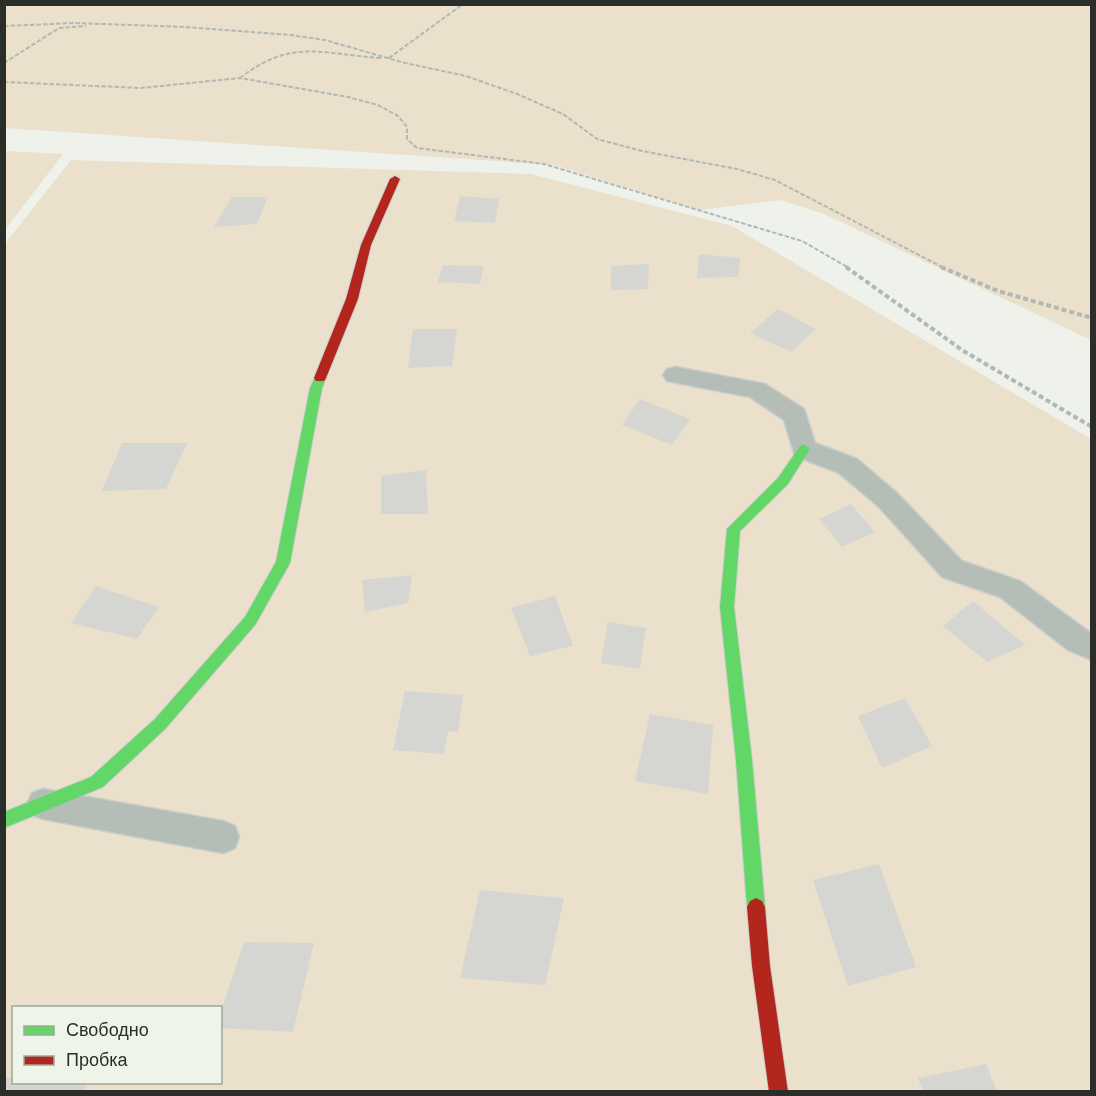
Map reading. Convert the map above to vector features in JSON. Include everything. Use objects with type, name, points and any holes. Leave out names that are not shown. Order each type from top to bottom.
[{"type":"street","points":[[4,820],[97,782],[160,724],[250,621],[283,563],[316,388],[352,299],[366,246],[395,179]]},
{"type":"street","points":[[675,375],[757,390],[795,415],[804,449],[783,481],[734,529],[727,607],[744,759],[761,966],[778,1092]]},
{"type":"street","points":[[804,449],[848,466],[888,500],[952,569],[1010,590],[1078,641],[1092,648]]},
{"type":"street","points":[[43,804],[223,837]]},
{"type":"path","points":[[240,78],[259,63],[282,53],[313,52],[388,58],[415,42],[431,26],[463,4]]},
{"type":"path","points":[[4,26],[75,23],[185,27],[291,35],[325,40],[388,58],[466,76],[517,94],[563,114],[597,139],[642,151],[737,169],[775,180],[951,272],[998,291],[1092,318]]},
{"type":"path","points":[[4,63],[59,28],[99,24]]},
{"type":"path","points":[[4,82],[141,88],[240,78],[348,97],[378,105],[398,116],[407,127],[407,139],[417,148],[544,164],[802,241],[852,270],[962,350],[1092,427]]},
{"type":"shaded area","points":[[4,5],[1091,5],[1091,340],[824,214],[780,200],[699,210],[554,165],[5,128]]},
{"type":"shaded area","points":[[4,151],[63,154],[5,230]]},
{"type":"shaded area","points":[[71,160],[531,174],[732,226],[1091,439],[1091,1091],[5,1091],[4,245]]},
{"type":"building","points":[[460,196],[499,199],[495,223],[454,221]]},
{"type":"building","points":[[232,197],[268,197],[257,224],[214,227]]},
{"type":"building","points":[[699,254],[740,258],[738,277],[697,278]]},
{"type":"building","points":[[649,264],[648,289],[611,290],[611,266]]},
{"type":"building","points":[[443,265],[484,266],[480,284],[438,282]]},
{"type":"building","points":[[778,309],[816,329],[791,352],[750,333]]},
{"type":"building","points":[[413,329],[457,329],[452,366],[408,368]]},
{"type":"building","points":[[640,399],[690,419],[672,445],[622,425]]},
{"type":"building","points":[[122,443],[187,443],[166,489],[102,491]]},
{"type":"building","points":[[426,470],[428,514],[381,514],[381,476]]},
{"type":"building","points":[[851,504],[875,532],[842,547],[819,519]]},
{"type":"building","points":[[412,575],[408,603],[365,612],[362,580]]},
{"type":"building","points":[[96,586],[159,607],[137,639],[71,623]]},
{"type":"building","points":[[555,596],[573,646],[530,656],[511,608]]},
{"type":"building","points":[[973,601],[1025,645],[987,662],[943,626]]},
{"type":"building","points":[[608,622],[646,628],[640,669],[601,663]]},
{"type":"building","points":[[405,691],[463,695],[458,732],[448,731],[444,754],[393,750]]},
{"type":"building","points":[[905,698],[932,746],[882,768],[858,716]]},
{"type":"building","points":[[650,714],[713,725],[708,794],[635,781]]},
{"type":"building","points":[[879,864],[916,967],[848,986],[813,880]]},
{"type":"building","points":[[480,890],[564,898],[545,985],[460,978]]},
{"type":"building","points":[[244,942],[314,943],[293,1032],[222,1028],[222,1009]]},
{"type":"building","points":[[986,1064],[997,1092],[923,1092],[918,1078]]},
{"type":"building","points":[[12,1077],[12,1084],[86,1084],[84,1092],[4,1092],[4,1078]]},
{"type":"traffic: fast","points":[[4,820],[97,782],[160,724],[250,621],[283,563],[316,388],[320,378]]},
{"type":"traffic: fast","points":[[756,907],[744,760],[727,607],[734,529],[783,481],[804,449]]},
{"type":"traffic: jam","points":[[320,378],[352,299],[366,245],[395,179]]},
{"type":"traffic: jam","points":[[756,907],[761,966],[779,1092]]}]
